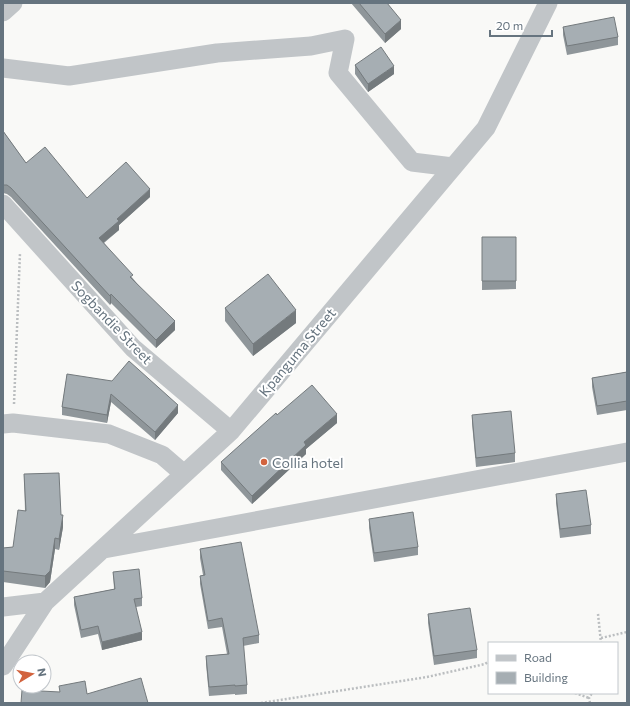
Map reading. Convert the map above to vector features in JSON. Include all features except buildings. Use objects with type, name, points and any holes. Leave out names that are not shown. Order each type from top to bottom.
[{"type":"street","points":[[3,12],[13,3]]},
{"type":"street","name":"Kpanguma Street","points":[[3,666],[45,602],[231,430],[486,128],[548,3]]},
{"type":"street","points":[[3,68],[69,76],[217,53],[311,46],[345,39],[338,73],[412,162],[453,167]]},
{"type":"street","name":"Sogbandie Street","points":[[3,204],[133,348],[231,430]]},
{"type":"street","points":[[8,423],[109,434],[162,455],[184,474]]},
{"type":"street","points":[[104,548],[627,452]]},
{"type":"street","points":[[3,607],[45,602]]},
{"type":"path","points":[[8,423],[20,246],[31,235]]},
{"type":"path","points":[[598,614],[601,642]]},
{"type":"path","points":[[601,638],[627,632]]},
{"type":"path","points":[[261,703],[427,677],[485,664],[488,662]]},
{"type":"path","points":[[579,694],[589,698]]},
{"type":"path","points":[[590,703],[589,698],[591,694]]},
{"type":"place","name":"Collia hotel","points":[[264,462]]}]
